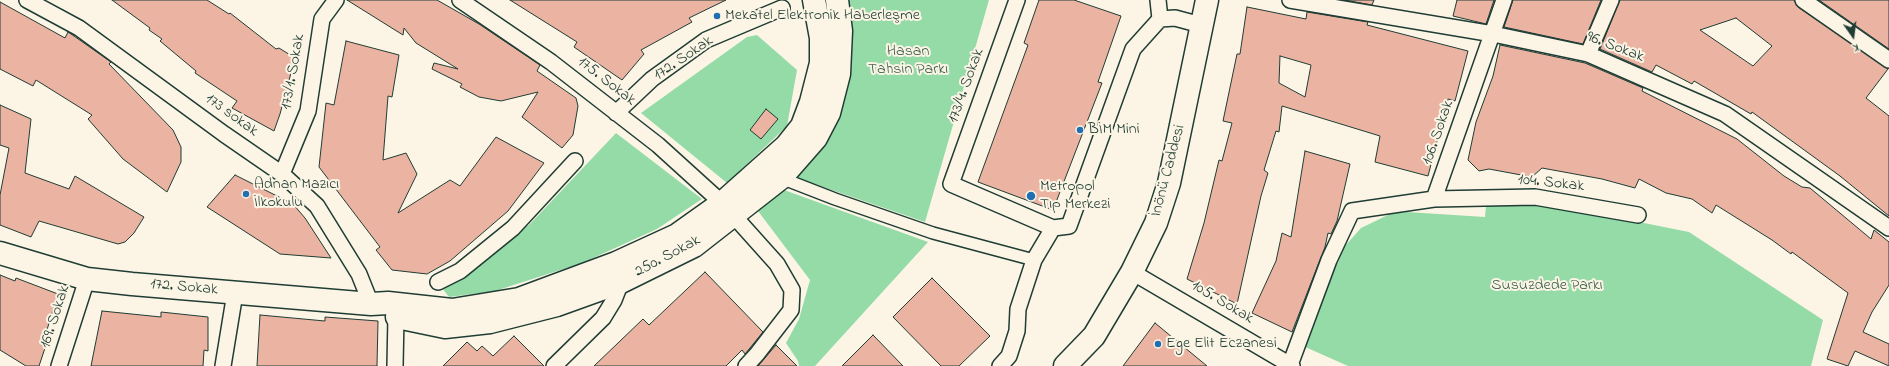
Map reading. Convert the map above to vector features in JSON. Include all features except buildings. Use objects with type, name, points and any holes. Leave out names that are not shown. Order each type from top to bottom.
[{"type":"main road","name":"250. Sokak","points":[[728,209],[786,146],[802,126],[811,102],[821,63],[820,38],[814,0]]},
{"type":"main road","name":"250. Sokak","points":[[371,304],[396,316],[445,326],[490,322],[557,306],[619,272],[677,235],[728,209],[781,178],[816,138],[829,114],[839,74],[841,31],[837,0]]},
{"type":"main road","name":"İnönü Caddesi","points":[[1065,366],[1094,336],[1132,272],[1156,223],[1169,183],[1207,0]]},
{"type":"main road","name":"172. Sokak","points":[[0,253],[87,280],[371,304]]},
{"type":"main road","name":"250. Sokak","points":[[371,304],[388,303],[452,310],[519,298],[619,272]]},
{"type":"street","name":"173 sokak","points":[[27,0],[79,28],[224,134],[282,174],[317,206],[360,274],[371,304]]},
{"type":"street","name":"173/1. Sokak","points":[[282,174],[308,111],[322,19],[336,0]]},
{"type":"street","name":"175. Sokak","points":[[460,0],[550,62],[658,145],[728,209]]},
{"type":"street","name":"173/4. Sokak","points":[[1017,0],[951,184],[1053,228]]},
{"type":"street","points":[[1158,0],[1160,19]]},
{"type":"street","name":"96. Sokak","points":[[1290,0],[1493,34],[1588,54],[1725,114],[1889,228]]},
{"type":"street","name":"106. Sokak","points":[[1434,199],[1504,0]]},
{"type":"street","points":[[1588,54],[1611,0]]},
{"type":"street","points":[[1803,0],[1889,60]]},
{"type":"street","name":"172. Sokak","points":[[616,113],[652,79],[706,40],[782,8]]},
{"type":"street","points":[[1000,366],[1009,356],[1017,331],[1018,309],[1034,260],[1053,228],[1069,226],[1133,49],[1160,19],[1174,18],[1201,25]]},
{"type":"street","points":[[438,282],[460,271],[513,228],[575,161]]},
{"type":"street","points":[[781,178],[835,199],[933,233],[1034,260]]},
{"type":"street","name":"104. Sokak","points":[[1434,199],[1535,197],[1638,215]]},
{"type":"street","points":[[1291,366],[1329,260],[1352,211],[1434,199]]},
{"type":"street","points":[[728,209],[777,264],[792,290],[791,310],[758,354],[746,366]]},
{"type":"street","points":[[554,366],[602,318],[614,300],[619,272]]},
{"type":"street","name":"105. Sokak","points":[[1132,272],[1291,366]]},
{"type":"street","name":"169. Sokak","points":[[59,366],[87,280]]},
{"type":"street","points":[[223,366],[235,293]]},
{"type":"street","points":[[395,366],[396,316]]},
{"type":"green space","name":"Hasan Tahsin Parkı","points":[[845,0],[989,0],[925,222],[791,176]]},
{"type":"green space","points":[[757,35],[797,70],[787,126],[727,183],[641,113],[747,37]]},
{"type":"green space","points":[[616,133],[702,199],[657,229],[582,263],[495,291],[449,297],[442,288],[529,225]]},
{"type":"green space","points":[[784,190],[928,242],[815,366],[799,366],[798,361],[786,343],[799,319],[810,280],[758,211]]},
{"type":"green space","name":"Susuzdede Parkı","points":[[1486,205],[1554,205],[1689,232],[1823,320],[1811,366],[1348,366],[1303,346],[1344,247],[1361,228],[1390,214],[1407,212],[1485,217]]},
{"type":"place","name":"Mekatel Elektronik Haberleşme","points":[[717,16]]},
{"type":"place","name":"BİM Mini","points":[[1080,130]]},
{"type":"place","name":"Adnan Mazıcı İlkokulu","points":[[246,194]]},
{"type":"place","name":"Metropol Tıp Merkezi","points":[[1031,196]]},
{"type":"place","name":"Ege Elit Eczanesi","points":[[1158,344]]}]
